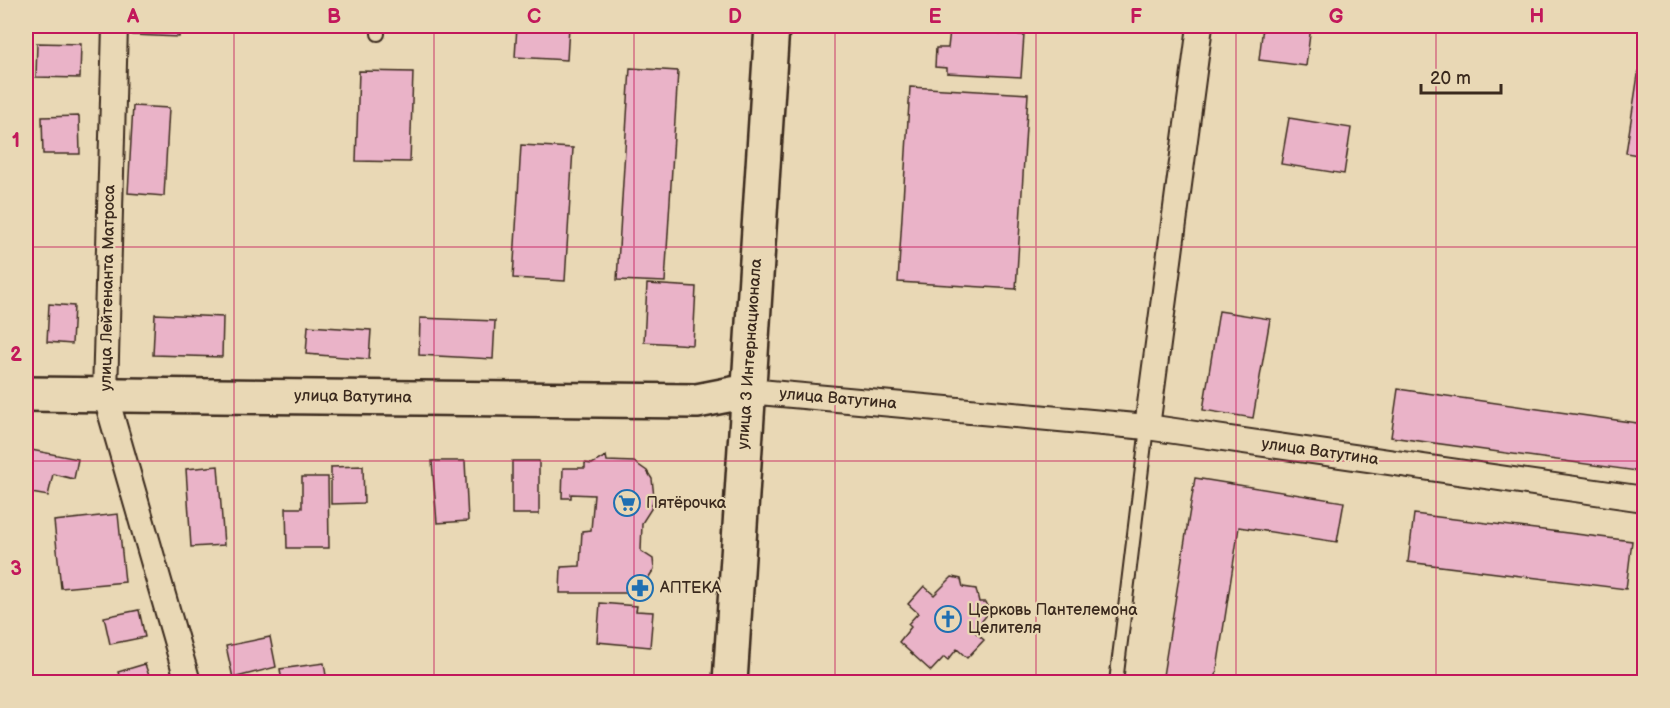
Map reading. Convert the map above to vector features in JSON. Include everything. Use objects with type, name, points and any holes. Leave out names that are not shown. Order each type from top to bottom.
[{"type":"main road","name":"улица 3 Интернационала","points":[[730,682],[772,26]]},
{"type":"main road","name":"улица Ватутина","points":[[26,394],[697,401],[748,391]]},
{"type":"street","name":"улица Лейтенанта Матроса","points":[[114,26],[105,394],[188,682]]},
{"type":"street","points":[[1147,427],[1200,26]]},
{"type":"street","name":"улица Ватутина","points":[[748,391],[1147,427],[1644,499]]},
{"type":"lane","points":[[1116,682],[1147,427]]},
{"type":"building","points":[[133,26],[180,26],[179,37],[133,35]]},
{"type":"building","points":[[517,26],[569,26],[567,60],[515,57]]},
{"type":"building","points":[[1263,26],[1311,26],[1306,66],[1259,60]]},
{"type":"building","points":[[950,30],[1024,35],[1021,77],[947,73],[947,68],[935,67],[936,48],[948,48]]},
{"type":"building","points":[[1644,36],[1644,156],[1626,153]]},
{"type":"building","points":[[37,43],[81,44],[80,78],[36,77]]},
{"type":"building","points":[[630,68],[678,71],[665,282],[617,280]]},
{"type":"building","points":[[359,71],[413,72],[410,162],[356,161]]},
{"type":"building","points":[[910,87],[1028,94],[1016,289],[898,282]]},
{"type":"building","points":[[133,106],[169,108],[164,196],[128,193]]},
{"type":"building","points":[[79,116],[80,154],[43,154],[42,117]]},
{"type":"building","points":[[1289,118],[1351,128],[1344,174],[1281,164]]},
{"type":"building","points":[[521,145],[573,148],[565,281],[513,278]]},
{"type":"building","points":[[647,284],[696,287],[693,345],[644,342]]},
{"type":"building","points":[[49,304],[74,306],[72,344],[47,342]]},
{"type":"building","points":[[1219,311],[1270,319],[1253,418],[1203,410]]},
{"type":"building","points":[[155,314],[223,317],[222,357],[153,355]]},
{"type":"building","points":[[420,318],[495,321],[493,359],[419,355]]},
{"type":"building","points":[[308,326],[371,330],[369,359],[306,354]]},
{"type":"building","points":[[1398,389],[1644,424],[1644,472],[1391,437]]},
{"type":"building","points":[[26,449],[78,459],[74,479],[53,474],[48,496],[26,492]]},
{"type":"building","points":[[606,456],[607,461],[634,462],[647,471],[652,479],[654,497],[651,509],[642,523],[641,551],[653,559],[654,569],[645,583],[645,593],[560,593],[561,567],[580,566],[582,531],[591,530],[594,495],[571,494],[571,498],[562,498],[563,468],[585,468],[585,463],[592,464]]},
{"type":"building","points":[[432,461],[465,461],[468,521],[437,523]]},
{"type":"building","points":[[512,461],[539,461],[539,514],[512,514]]},
{"type":"building","points":[[218,466],[224,545],[191,547],[186,469]]},
{"type":"building","points":[[363,466],[364,503],[331,504],[331,467]]},
{"type":"building","points":[[302,477],[328,477],[329,548],[287,548],[286,508],[302,508]]},
{"type":"building","points":[[1195,478],[1344,502],[1337,542],[1239,527],[1215,682],[1162,682]]},
{"type":"building","points":[[118,514],[125,582],[61,588],[54,521]]},
{"type":"building","points":[[1414,514],[1632,541],[1626,589],[1408,562]]},
{"type":"building","name":"Церковь Пантелемона Целителя","points":[[952,577],[961,579],[963,587],[976,589],[979,602],[986,602],[990,611],[974,631],[984,640],[967,658],[957,649],[948,660],[944,657],[931,671],[899,642],[911,627],[908,624],[918,613],[908,604],[924,586],[934,595]]},
{"type":"building","points":[[600,603],[637,606],[636,611],[653,612],[650,647],[597,642]]},
{"type":"building","points":[[139,610],[145,637],[110,644],[104,617]]},
{"type":"building","points":[[270,637],[276,667],[233,678],[226,646]]},
{"type":"building","points":[[324,663],[327,682],[282,682],[280,669]]},
{"type":"building","points":[[145,664],[151,682],[121,682],[118,672]]},
{"type":"place","name":"Пятёрочка","points":[[627,503]]},
{"type":"place","name":"АПТЕКА","points":[[640,588]]},
{"type":"place","name":"Церковь Пантелемона Целителя","points":[[948,619]]}]
